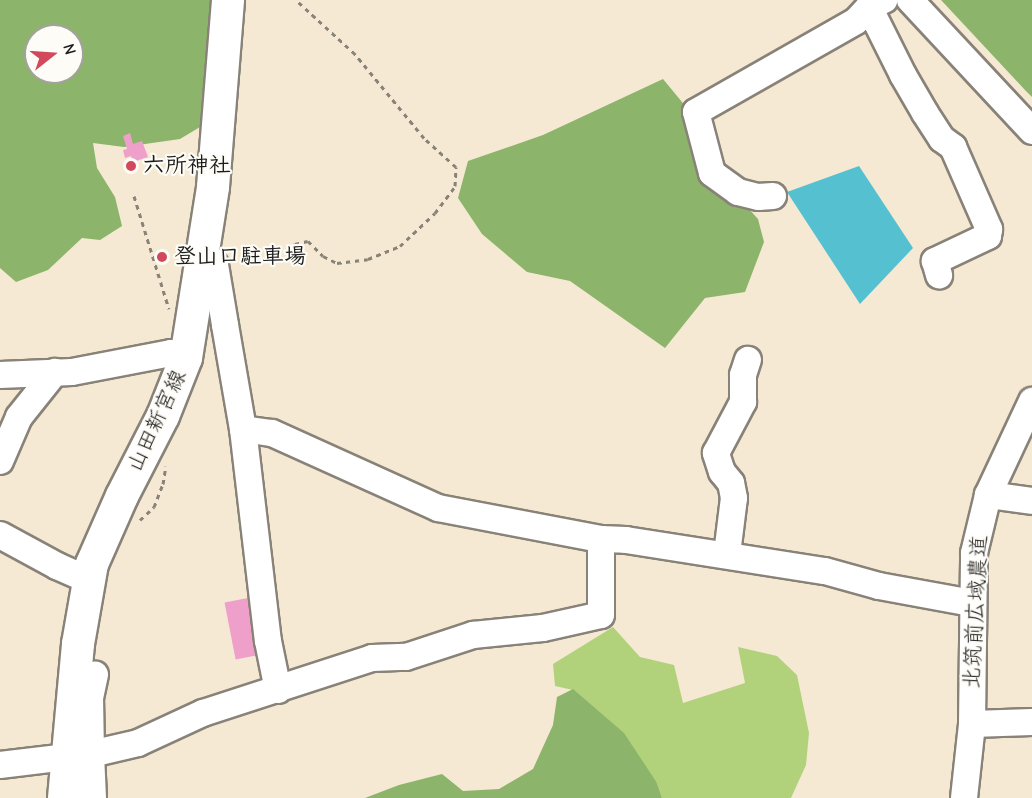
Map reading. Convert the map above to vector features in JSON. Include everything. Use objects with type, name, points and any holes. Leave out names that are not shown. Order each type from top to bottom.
[{"type":"main road","name":"山田新宮線","points":[[64,798],[78,755],[88,580],[92,564],[117,507],[164,416],[186,358],[213,187],[228,0]]},
{"type":"street","points":[[910,0],[1032,131]]},
{"type":"street","points":[[773,196],[758,197],[738,192],[712,173],[696,112],[856,21],[876,3],[903,75],[942,139],[953,147],[989,229],[988,236],[935,261],[939,275]]},
{"type":"street","points":[[202,249],[214,266],[243,429],[268,641],[278,690]]},
{"type":"street","points":[[0,375],[72,372],[171,353],[186,358]]},
{"type":"street","points":[[728,554],[734,498],[731,483],[722,472],[716,453],[743,402],[743,375],[748,360]]},
{"type":"street","points":[[0,461],[19,417],[55,372]]},
{"type":"street","name":"北筑前広域農道","points":[[964,798],[972,724],[974,553],[988,495],[1032,402]]},
{"type":"street","points":[[243,429],[272,433],[438,508],[601,539],[626,540],[728,554],[825,571],[879,586],[972,603]]},
{"type":"street","points":[[988,495],[1032,501]]},
{"type":"street","points":[[0,535],[88,580]]},
{"type":"street","points":[[0,765],[78,755],[138,743],[203,713],[372,658],[406,657],[473,635],[543,628],[601,615],[601,539]]},
{"type":"street","points":[[93,798],[78,755],[95,675]]},
{"type":"street","points":[[972,724],[1032,722]]},
{"type":"path","points":[[287,250],[295,244],[308,241],[323,256],[337,263],[368,259],[399,246],[435,213],[455,186],[456,167],[424,138],[355,54],[296,0]]},
{"type":"path","points":[[134,196],[171,316]]},
{"type":"green space","points":[[0,0],[214,0],[205,124],[180,139],[124,147],[93,143],[97,168],[115,197],[122,226],[100,240],[82,238],[48,270],[16,282],[0,268]]},
{"type":"green space","points":[[941,0],[1032,0],[1032,97],[1025,90]]},
{"type":"green space","points":[[663,79],[701,125],[717,174],[758,219],[764,242],[745,292],[705,298],[665,348],[570,281],[527,272],[482,234],[458,198],[468,161],[543,135]]},
{"type":"green space","points":[[613,627],[640,657],[674,665],[683,703],[745,683],[738,647],[777,656],[797,675],[809,733],[806,765],[791,798],[662,798],[657,783],[573,690],[555,686],[553,664]]},
{"type":"green space","points":[[573,689],[624,733],[657,783],[662,798],[365,798],[399,785],[442,774],[463,791],[499,789],[533,769],[553,725],[557,697]]},
{"type":"water","points":[[859,166],[913,248],[860,304],[787,192]]},
{"type":"building","points":[[130,133],[133,144],[142,141],[148,157],[133,162],[131,156],[125,158],[123,150],[127,149],[123,136]]},
{"type":"building","points":[[253,597],[264,654],[236,659],[225,603]]},
{"type":"place","name":"六所神社","points":[[131,166]]},
{"type":"place","name":"登山口駐車場","points":[[162,257]]}]
